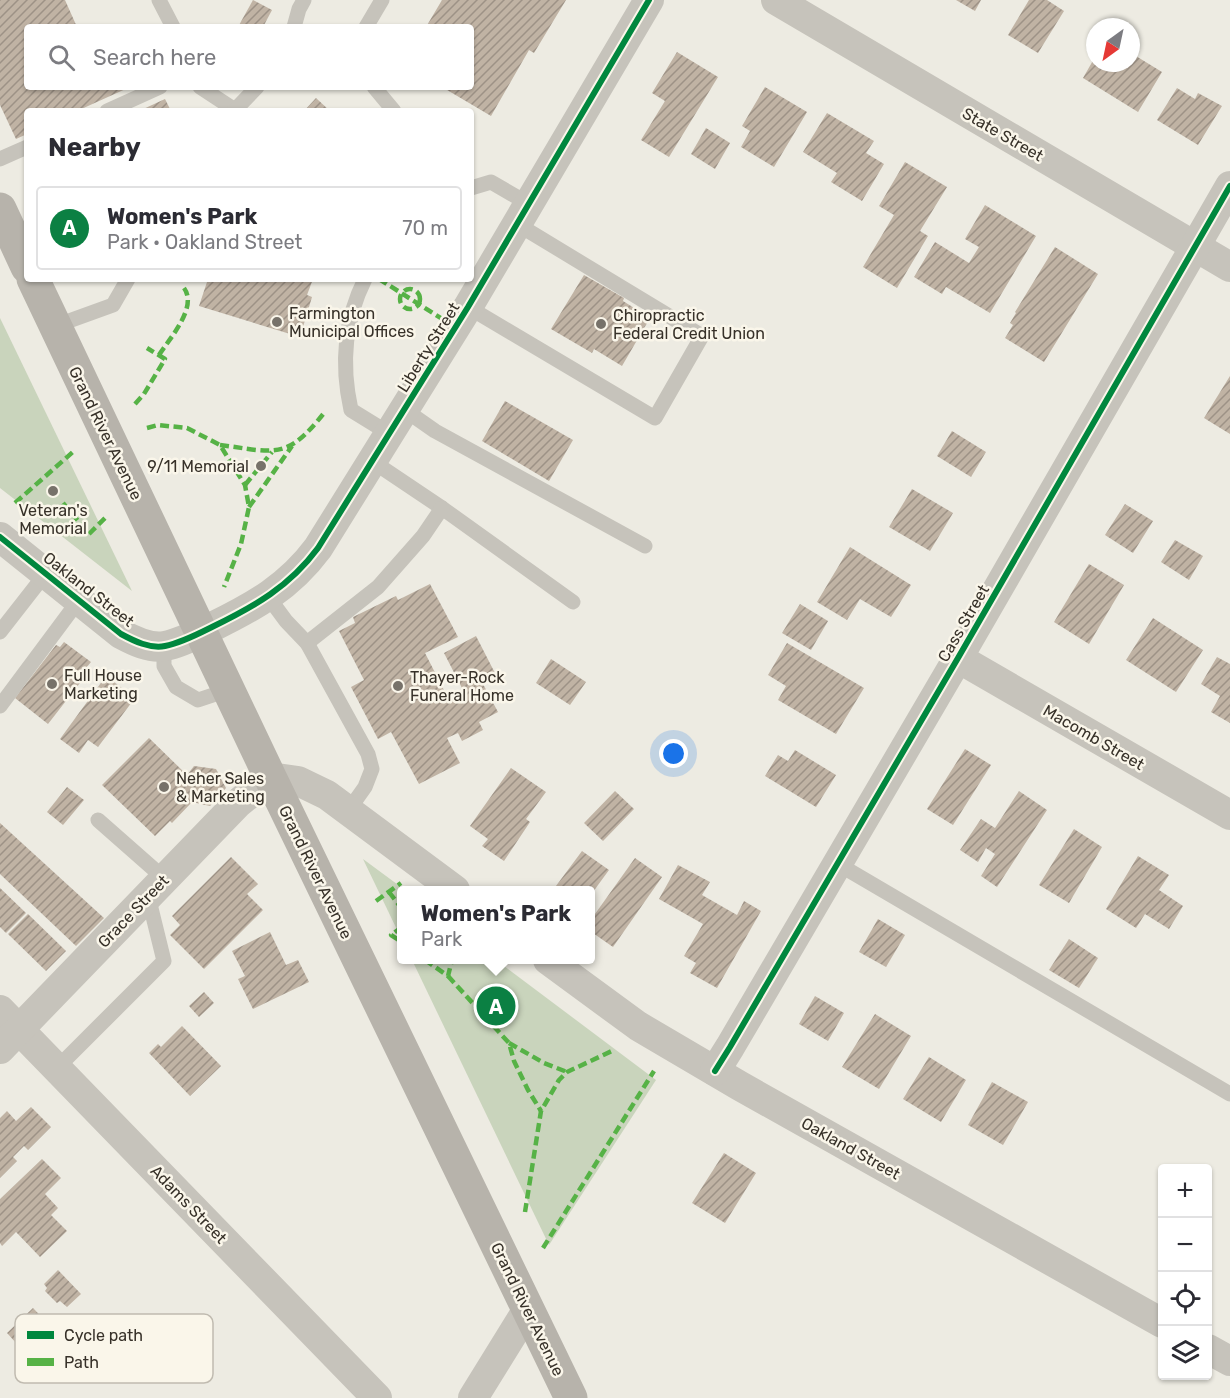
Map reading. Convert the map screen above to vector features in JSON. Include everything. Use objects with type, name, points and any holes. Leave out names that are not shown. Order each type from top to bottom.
[{"type":"main road","points":[[0,209],[24,261]]},
{"type":"main road","name":"Grand River Avenue","points":[[34,282],[228,690],[571,1398]]},
{"type":"street","name":"Liberty Street","points":[[201,633],[269,598],[305,566],[318,548],[468,307],[649,0]]},
{"type":"street","name":"State Street","points":[[776,0],[1230,267]]},
{"type":"street","name":"Cass Street","points":[[715,1071],[958,658],[1230,186]]},
{"type":"street","name":"Oakland Street","points":[[0,537],[121,634],[141,644],[164,647]]},
{"type":"street","points":[[164,647],[201,633]]},
{"type":"street","name":"Macomb Street","points":[[958,658],[1230,815]]},
{"type":"street","points":[[270,777],[298,781],[327,795],[448,886]]},
{"type":"street","name":"Grace Street","points":[[6,1029],[156,887],[237,804],[270,777]]},
{"type":"street","name":"Oakland Street","points":[[553,964],[638,1026],[1158,1321]]},
{"type":"street","name":"Adams Street","points":[[6,1029],[57,1068],[377,1398]]},
{"type":"street","points":[[473,1398],[528,1309]]},
{"type":"street","points":[[1212,1351],[1230,1361]]},
{"type":"lane","points":[[159,0],[171,24]]},
{"type":"lane","points":[[295,24],[304,0]]},
{"type":"lane","points":[[368,24],[382,0]]},
{"type":"lane","points":[[114,108],[153,90]]},
{"type":"lane","points":[[204,90],[231,108]]},
{"type":"lane","points":[[238,108],[254,90]]},
{"type":"lane","points":[[376,90],[392,108]]},
{"type":"lane","points":[[0,159],[24,148]]},
{"type":"lane","points":[[468,307],[655,418],[702,336],[523,214],[491,182],[474,187]]},
{"type":"lane","points":[[55,326],[113,305],[126,282]]},
{"type":"lane","points":[[364,282],[351,314],[346,337],[346,386],[351,410],[435,431],[645,546]]},
{"type":"lane","points":[[372,461],[573,602]]},
{"type":"lane","points":[[307,643],[378,587],[423,536],[442,508]]},
{"type":"lane","points":[[0,632],[46,573]]},
{"type":"lane","points":[[269,598],[286,621],[307,643],[368,754],[372,769],[365,787],[348,811]]},
{"type":"lane","points":[[0,706],[79,600]]},
{"type":"lane","points":[[164,647],[164,666],[176,687],[198,700],[228,690]]},
{"type":"lane","points":[[57,1068],[164,961],[156,887],[98,820]]},
{"type":"lane","points":[[838,864],[1230,1094]]},
{"type":"green space","points":[[0,318],[132,591],[0,488]]},
{"type":"green space","points":[[363,859],[400,886],[397,886],[397,930]]},
{"type":"green space","points":[[414,964],[501,964],[656,1080],[549,1245]]},
{"type":"building","points":[[0,0],[65,0],[76,24],[24,24],[24,90],[123,90],[84,108],[24,108],[24,135],[16,139],[0,105]]},
{"type":"building","points":[[253,0],[272,10],[265,24],[240,24]]},
{"type":"building","points":[[442,0],[566,0],[534,53],[529,50],[491,116],[447,90],[474,90],[474,24],[428,24]]},
{"type":"building","points":[[956,0],[981,0],[975,11]]},
{"type":"building","points":[[1029,0],[1047,0],[1064,11],[1038,53],[1008,35]]},
{"type":"building","points":[[677,52],[718,77],[669,157],[641,140],[665,101],[652,93]]},
{"type":"building","points":[[1140,59],[1162,72],[1138,112],[1083,78],[1086,72],[1140,72]]},
{"type":"building","points":[[765,87],[807,112],[774,167],[741,147],[750,131],[742,126]]},
{"type":"building","points":[[1177,88],[1195,99],[1198,93],[1222,106],[1198,145],[1157,120]]},
{"type":"building","points":[[316,98],[327,108],[307,108]]},
{"type":"building","points":[[165,99],[170,108],[146,108]]},
{"type":"building","points":[[827,113],[874,141],[866,153],[884,164],[862,201],[831,182],[837,173],[803,152]]},
{"type":"building","points":[[706,128],[730,143],[715,169],[691,154]]},
{"type":"building","points":[[905,162],[947,187],[920,231],[928,236],[897,288],[863,267],[894,215],[879,206]]},
{"type":"building","points":[[985,205],[1036,236],[990,313],[946,287],[942,294],[914,277],[935,242],[969,263],[979,247],[965,239]]},
{"type":"building","points":[[1055,247],[1098,274],[1044,362],[1005,338],[1013,325],[1010,323],[1015,312]]},
{"type":"building","name":"Chiropractic Federal Credit Union","points":[[584,275],[624,298],[623,301],[650,318],[622,366],[594,349],[592,353],[551,329]]},
{"type":"building","name":"Farmington Municipal Offices","points":[[207,282],[312,282],[307,295],[312,297],[300,337],[199,306]]},
{"type":"building","points":[[1230,376],[1230,434],[1204,418]]},
{"type":"building","points":[[505,401],[573,440],[549,481],[482,441]]},
{"type":"building","points":[[952,431],[986,452],[971,477],[937,456]]},
{"type":"building","points":[[912,489],[953,513],[930,551],[889,527]]},
{"type":"building","points":[[1125,504],[1153,521],[1133,553],[1105,535]]},
{"type":"building","points":[[1175,540],[1203,556],[1189,580],[1161,562]]},
{"type":"building","points":[[850,547],[911,585],[891,617],[860,599],[847,620],[817,602]]},
{"type":"building","points":[[1089,564],[1124,585],[1089,644],[1054,622]]},
{"type":"building","name":"Thayer-Rock Funeral Home","points":[[430,584],[458,637],[425,653],[448,698],[463,690],[444,653],[476,636],[497,677],[483,684],[498,712],[479,722],[483,730],[462,741],[458,733],[447,738],[460,763],[419,784],[391,732],[378,739],[351,687],[364,680],[339,631],[355,623],[353,617],[396,596],[398,600]]},
{"type":"building","points":[[800,604],[828,621],[811,650],[782,633]]},
{"type":"building","points":[[1153,618],[1203,650],[1176,692],[1126,660]]},
{"type":"building","name":"Full House Marketing","points":[[64,642],[91,662],[86,668],[90,670],[48,724],[15,698],[56,645],[60,647]]},
{"type":"building","points":[[787,643],[864,688],[836,734],[778,700],[786,686],[768,675]]},
{"type":"building","points":[[1217,657],[1230,664],[1230,723],[1211,712],[1220,696],[1201,684]]},
{"type":"building","points":[[551,659],[586,682],[570,705],[536,683]]},
{"type":"building","points":[[106,676],[135,698],[98,747],[88,740],[79,753],[60,739]]},
{"type":"building","name":"Neher Sales & Marketing","points":[[149,738],[187,775],[194,766],[216,769],[226,788],[210,806],[192,802],[172,823],[170,821],[155,836],[102,785]]},
{"type":"building","points":[[965,749],[991,765],[953,825],[927,809]]},
{"type":"building","points":[[795,750],[836,775],[816,807],[765,776],[778,755],[788,761]]},
{"type":"building","points":[[511,768],[546,792],[526,819],[530,822],[504,861],[482,846],[488,839],[470,826]]},
{"type":"building","points":[[67,787],[84,800],[63,825],[47,812]]},
{"type":"building","points":[[615,791],[634,809],[603,841],[584,823]]},
{"type":"building","points":[[1019,791],[1047,810],[997,887],[981,876],[995,854],[986,848],[978,862],[960,850],[981,819],[995,828]]},
{"type":"building","points":[[0,823],[104,918],[76,946],[0,874]]},
{"type":"building","points":[[1074,829],[1102,847],[1069,903],[1039,885]]},
{"type":"building","points":[[582,851],[609,870],[595,889],[595,886],[556,886]]},
{"type":"building","points":[[1138,856],[1169,875],[1159,890],[1183,906],[1169,929],[1145,914],[1136,928],[1106,909]]},
{"type":"building","points":[[231,857],[258,884],[247,894],[263,910],[204,969],[170,935],[180,925],[172,916]]},
{"type":"building","points":[[635,858],[662,877],[613,947],[595,934],[595,914]]},
{"type":"building","points":[[678,865],[710,882],[702,895],[737,915],[744,901],[761,911],[717,988],[690,973],[696,963],[684,956],[703,924],[659,899]]},
{"type":"building","points":[[0,888],[26,913],[6,933],[0,927]]},
{"type":"building","points":[[28,914],[66,951],[46,971],[8,934]]},
{"type":"building","points":[[878,919],[905,935],[886,967],[859,952]]},
{"type":"building","points":[[270,932],[286,965],[298,960],[309,982],[253,1009],[238,979],[245,976],[232,951]]},
{"type":"building","points":[[1069,939],[1098,958],[1079,988],[1049,970]]},
{"type":"building","points":[[204,992],[214,1003],[199,1017],[189,1006]]},
{"type":"building","points":[[815,996],[844,1013],[828,1041],[799,1024]]},
{"type":"building","points":[[875,1014],[911,1036],[879,1089],[842,1067]]},
{"type":"building","points":[[182,1026],[221,1066],[190,1096],[149,1053],[158,1044],[161,1047]]},
{"type":"building","points":[[929,1057],[966,1080],[941,1122],[903,1099]]},
{"type":"building","points":[[992,1082],[1028,1102],[1003,1145],[968,1125]]},
{"type":"building","points":[[31,1107],[51,1127],[28,1150],[24,1146],[13,1157],[17,1161],[0,1178],[0,1118],[7,1111],[16,1121]]},
{"type":"building","points":[[724,1153],[756,1173],[725,1223],[692,1203]]},
{"type":"building","points":[[42,1159],[61,1178],[45,1194],[58,1208],[51,1215],[67,1231],[40,1257],[16,1232],[2,1246],[0,1243],[0,1199]]},
{"type":"building","points":[[58,1270],[81,1294],[67,1307],[60,1301],[57,1303],[45,1291],[47,1288],[44,1284]]},
{"type":"building","points":[[33,1308],[39,1314],[27,1314]]},
{"type":"building","points":[[15,1325],[15,1342],[7,1333]]},
{"type":"marked path","points":[[384,282],[455,327]]},
{"type":"marked path","points":[[159,355],[185,313],[188,304],[184,288]]},
{"type":"marked path","points":[[410,289],[417,292],[420,299],[417,306],[410,309],[403,306],[400,299],[403,292],[410,289]]},
{"type":"marked path","points":[[135,404],[144,394],[165,359],[147,348]]},
{"type":"marked path","points":[[220,445],[254,450],[278,450],[299,439],[324,413]]},
{"type":"marked path","points":[[147,428],[158,425],[187,428],[220,445],[245,485],[249,507],[241,544],[224,587]]},
{"type":"marked path","points":[[249,507],[292,446]]},
{"type":"marked path","points":[[15,503],[74,451]]},
{"type":"marked path","points":[[245,485],[272,452]]},
{"type":"marked path","points":[[63,503],[89,534],[106,517]]},
{"type":"marked path","points":[[376,901],[401,883]]},
{"type":"marked path","points":[[389,892],[397,902]]},
{"type":"marked path","points":[[397,931],[391,935],[397,939]]},
{"type":"marked path","points":[[431,964],[448,976],[451,964]]},
{"type":"marked path","points":[[448,976],[509,1043],[514,1061],[541,1111]]},
{"type":"marked path","points":[[509,1043],[544,1063],[567,1072]]},
{"type":"marked path","points":[[525,1212],[541,1111],[559,1080],[567,1072],[614,1050]]},
{"type":"marked path","points":[[543,1248],[654,1071]]},
{"type":"cycle path","points":[[0,537],[121,634],[137,642],[159,647],[183,641],[243,611],[283,585],[318,548],[468,307],[649,0]]},
{"type":"cycle path","points":[[715,1071],[958,658],[1230,186]]},
{"type":"place","name":"Farmington Municipal Offices","points":[[277,322]]},
{"type":"place","name":"Chiropractic Federal Credit Union","points":[[601,324]]},
{"type":"place","name":"9/11 Memorial","points":[[261,466]]},
{"type":"place","name":"Veteran's Memorial","points":[[53,491]]},
{"type":"place","name":"Full House Marketing","points":[[52,684]]},
{"type":"place","name":"Thayer-Rock Funeral Home","points":[[398,686]]},
{"type":"place","name":"Neher Sales & Marketing","points":[[164,787]]},
{"type":"place","name":"Women's Park","points":[[496,1006]]}]
